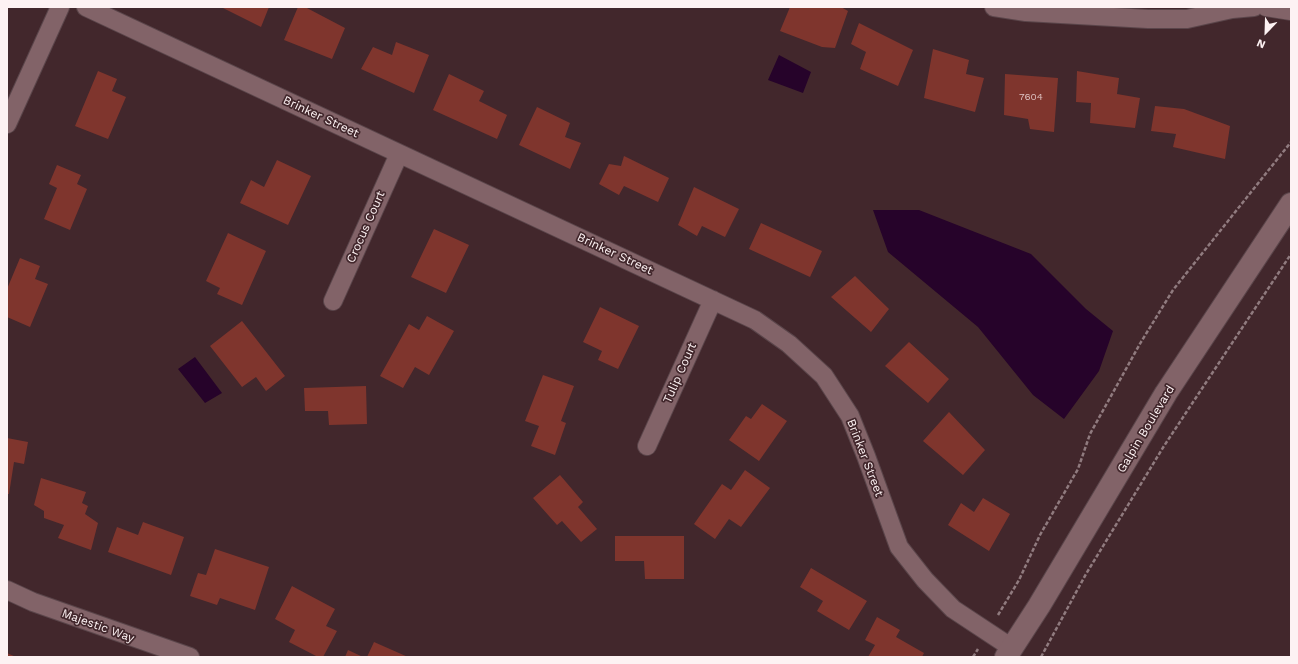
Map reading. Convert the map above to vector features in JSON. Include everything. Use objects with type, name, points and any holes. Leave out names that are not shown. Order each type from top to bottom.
[{"type":"street","points":[[7,124],[60,7]]},
{"type":"street","name":"Brinker Street","points":[[86,7],[755,320],[789,344],[824,376],[850,416],[899,547],[925,580],[953,609],[988,632],[1009,652]]},
{"type":"street","points":[[994,7],[1026,12],[1096,12],[1148,19],[1187,19],[1232,9],[1254,7]]},
{"type":"street","points":[[1266,7],[1291,11]]},
{"type":"street","name":"Crocus Court","points":[[333,301],[399,154]]},
{"type":"street","name":"Galpin Boulevard","points":[[1009,652],[1039,606],[1166,393],[1291,204]]},
{"type":"street","name":"Tulip Court","points":[[647,446],[713,300]]},
{"type":"street","name":"Majestic Way","points":[[7,590],[33,602],[190,657]]},
{"type":"path","points":[[988,632],[1019,580],[1040,535],[1078,469],[1090,434],[1145,335],[1178,284],[1291,142]]},
{"type":"path","points":[[1041,657],[1086,574],[1164,446],[1291,254]]},
{"type":"path","points":[[973,657],[978,648],[984,651]]},
{"type":"shaded area","points":[[779,55],[811,72],[803,93],[768,80]]},
{"type":"shaded area","points":[[873,210],[919,210],[1031,254],[1086,309],[1113,331],[1099,371],[1064,419],[1033,395],[978,327],[888,252]]},
{"type":"shaded area","points":[[195,357],[222,393],[205,403],[178,369]]},
{"type":"building","points":[[221,7],[269,7],[261,27]]},
{"type":"building","points":[[298,7],[305,7],[345,28],[332,59],[284,40]]},
{"type":"building","points":[[790,7],[841,7],[848,11],[835,48],[822,47],[780,31]]},
{"type":"building","points":[[859,23],[913,50],[898,86],[860,69],[866,52],[851,44]]},
{"type":"building","points":[[396,42],[429,55],[414,93],[361,69],[373,47],[392,55]]},
{"type":"building","points":[[933,49],[969,60],[966,74],[984,78],[975,112],[924,98]]},
{"type":"building","points":[[98,71],[117,79],[112,91],[126,97],[108,139],[75,126]]},
{"type":"building","points":[[1077,71],[1119,78],[1117,94],[1140,98],[1135,128],[1090,123],[1091,103],[1076,102]]},
{"type":"building","points":[[449,74],[484,91],[479,101],[507,115],[497,139],[433,110]]},
{"type":"building","points":[[1005,74],[1058,78],[1054,132],[1030,129],[1028,119],[1004,115]]},
{"type":"building","points":[[1155,106],[1184,109],[1230,126],[1225,159],[1173,147],[1176,134],[1151,131]]},
{"type":"building","points":[[537,107],[570,123],[565,137],[581,143],[570,169],[519,145]]},
{"type":"building","points":[[624,156],[669,178],[658,202],[624,186],[619,195],[599,184],[609,164],[621,166]]},
{"type":"building","points":[[277,160],[311,176],[288,225],[240,203],[251,180],[264,187]]},
{"type":"building","points":[[57,165],[81,175],[77,184],[87,189],[70,230],[44,219],[57,188],[49,184]]},
{"type":"building","points":[[694,187],[739,209],[725,237],[702,226],[697,236],[678,225]]},
{"type":"building","points":[[761,223],[822,251],[810,277],[749,249]]},
{"type":"building","points":[[434,229],[469,245],[446,293],[411,277]]},
{"type":"building","points":[[228,233],[266,251],[242,305],[217,294],[220,288],[206,281]]},
{"type":"building","points":[[20,258],[40,266],[35,279],[48,284],[30,327],[7,317],[7,289]]},
{"type":"building","points":[[855,276],[889,309],[871,332],[831,297]]},
{"type":"building","points":[[600,307],[639,326],[618,369],[598,360],[602,351],[583,342]]},
{"type":"building","points":[[427,316],[454,331],[429,375],[415,367],[403,388],[380,376],[409,324],[419,330]]},
{"type":"building","points":[[242,321],[285,376],[266,391],[256,377],[242,387],[210,346]]},
{"type":"building","points":[[909,342],[949,379],[928,403],[885,366]]},
{"type":"building","points":[[543,375],[574,386],[561,421],[566,423],[555,455],[531,446],[539,426],[525,421]]},
{"type":"building","points":[[366,386],[367,424],[329,425],[328,411],[305,411],[304,388]]},
{"type":"building","points":[[762,404],[787,421],[759,461],[729,440],[746,416],[751,419]]},
{"type":"building","points":[[949,412],[985,450],[963,475],[923,441]]},
{"type":"building","points":[[7,438],[28,442],[24,464],[14,462],[9,494],[7,494]]},
{"type":"building","points":[[745,470],[770,488],[741,527],[729,519],[715,539],[694,524],[722,484],[731,490]]},
{"type":"building","points":[[560,475],[583,502],[578,507],[597,529],[581,542],[562,521],[557,525],[533,498]]},
{"type":"building","points":[[41,478],[86,492],[82,503],[88,506],[85,514],[98,523],[91,550],[58,538],[64,525],[44,518],[44,511],[34,505]]},
{"type":"building","points":[[983,498],[1010,514],[989,551],[948,525],[961,503],[974,512]]},
{"type":"building","points":[[143,522],[184,537],[171,575],[108,552],[117,527],[138,535]]},
{"type":"building","points":[[615,536],[684,536],[684,579],[645,579],[644,561],[615,561]]},
{"type":"building","points":[[215,549],[269,567],[255,610],[220,598],[217,605],[190,596],[198,573],[206,575]]},
{"type":"building","points":[[811,568],[867,601],[849,630],[817,611],[823,601],[800,587]]},
{"type":"building","points":[[292,586],[335,609],[326,626],[337,631],[323,657],[318,657],[289,642],[295,630],[275,619]]},
{"type":"building","points":[[877,617],[900,630],[896,637],[924,653],[922,657],[868,657],[875,645],[865,640]]},
{"type":"building","points":[[374,642],[408,657],[367,657]]},
{"type":"building","points":[[348,650],[363,657],[345,657]]},
{"type":"building","points":[[7,653],[16,657],[7,657]]}]
